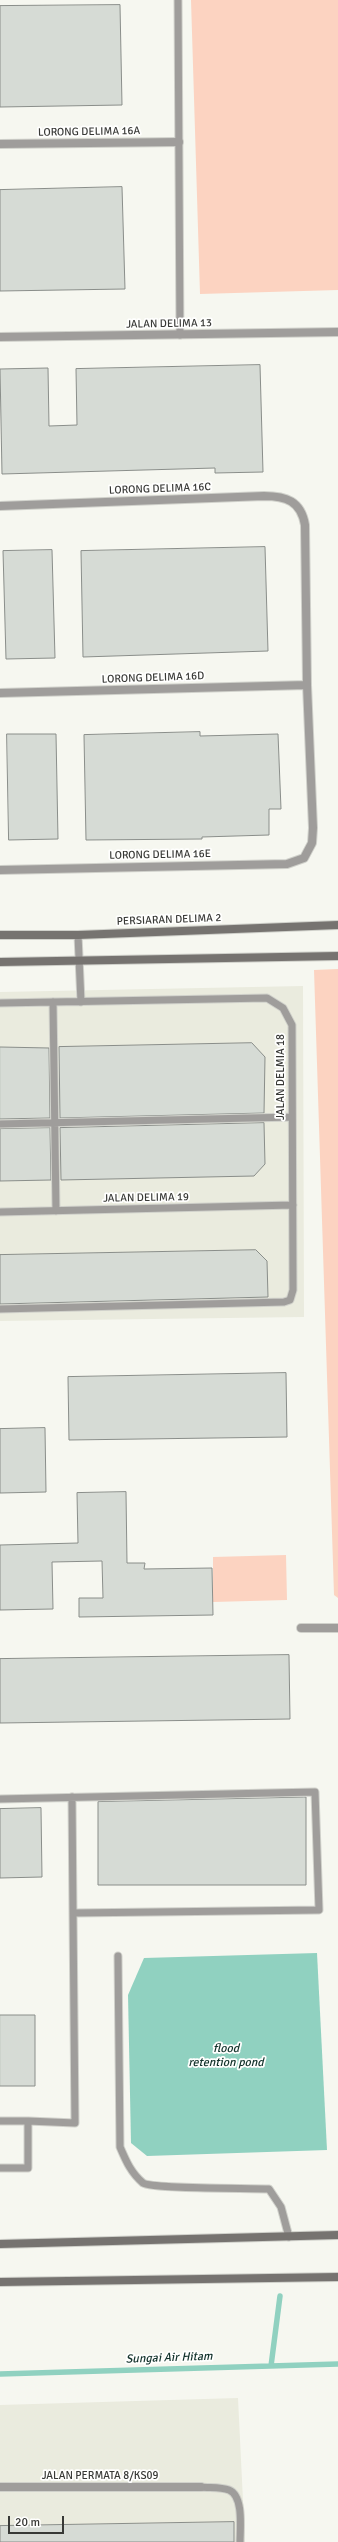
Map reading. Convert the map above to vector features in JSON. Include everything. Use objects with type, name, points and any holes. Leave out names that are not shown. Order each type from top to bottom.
[{"type":"street","name":"LORONG DELIMA 16A","points":[[0,144],[179,142]]},
{"type":"street","name":"JALAN DELIMA 13","points":[[0,337],[338,332]]},
{"type":"street","name":"LORONG DELIMA 16C","points":[[0,506],[276,496],[296,503],[303,516],[305,524],[307,685]]},
{"type":"street","name":"LORONG DELIMA 16D","points":[[0,693],[307,685]]},
{"type":"street","name":"LORONG DELIMA 16E","points":[[0,870],[287,864],[304,858],[312,843],[307,685]]},
{"type":"street","name":"PERSIARAN DELIMA 2","points":[[0,935],[78,935],[338,925]]},
{"type":"street","points":[[0,962],[78,962],[338,956]]},
{"type":"street","points":[[301,1628],[338,1628]]},
{"type":"street","points":[[0,2244],[338,2235]]},
{"type":"street","points":[[0,2282],[338,2277]]},
{"type":"street","name":"JALAN PERMATA 8/KS09","points":[[0,2487],[201,2487]]},
{"type":"lane","points":[[178,0],[180,335]]},
{"type":"lane","points":[[78,935],[78,962],[81,1002]]},
{"type":"lane","name":"JALAN DELMIA 18","points":[[0,1003],[268,998],[283,1008],[292,1025],[293,1205],[293,1290],[290,1300],[284,1302],[0,1309]]},
{"type":"lane","points":[[53,1002],[56,1211]]},
{"type":"lane","points":[[0,1124],[292,1117]]},
{"type":"lane","name":"JALAN DELIMA 19","points":[[0,1212],[293,1205]]},
{"type":"lane","points":[[0,1799],[315,1792],[319,1910],[73,1913]]},
{"type":"lane","points":[[0,2121],[75,2123],[72,1797]]},
{"type":"lane","points":[[118,1956],[120,2147],[128,2168],[144,2184],[167,2187],[236,2187],[269,2190],[281,2207],[289,2237]]},
{"type":"lane","points":[[0,2168],[28,2168],[28,2121]]},
{"type":"lane","points":[[201,2487],[229,2490],[236,2495],[238,2501],[240,2542]]},
{"type":"shaded area","points":[[191,0],[338,0],[338,290],[200,294]]},
{"type":"shaded area","points":[[338,969],[338,1598],[334,1595],[314,970]]},
{"type":"shaded area","points":[[303,986],[304,1317],[0,1321],[0,992]]},
{"type":"shaded area","points":[[286,1555],[287,1600],[213,1602],[213,1557]]},
{"type":"shaded area","points":[[238,2398],[245,2542],[0,2542],[0,2405]]},
{"type":"water","name":"flood retention pond","points":[[317,1953],[327,2150],[147,2156],[131,2143],[128,1995],[144,1958]]},
{"type":"building","points":[[120,5],[122,105],[0,107],[0,6]]},
{"type":"building","points":[[122,187],[125,289],[0,291],[0,190]]},
{"type":"building","points":[[260,365],[263,472],[215,473],[215,468],[2,474],[0,369],[48,368],[49,426],[77,425],[76,369]]},
{"type":"building","points":[[265,547],[268,651],[83,657],[81,551]]},
{"type":"building","points":[[52,550],[55,658],[6,659],[3,551]]},
{"type":"building","points":[[200,732],[200,736],[278,734],[281,809],[269,809],[269,835],[202,837],[202,839],[86,840],[84,735]]},
{"type":"building","points":[[7,734],[56,734],[58,839],[9,840]]},
{"type":"building","points":[[252,1043],[265,1057],[264,1113],[60,1118],[59,1047]]},
{"type":"building","points":[[0,1047],[49,1048],[50,1118],[0,1119]]},
{"type":"building","points":[[264,1123],[265,1164],[254,1176],[61,1180],[60,1128]]},
{"type":"building","points":[[50,1128],[51,1180],[0,1181],[0,1129]]},
{"type":"building","points":[[256,1250],[267,1261],[268,1297],[0,1304],[0,1255]]},
{"type":"building","points":[[286,1373],[287,1437],[69,1440],[68,1377]]},
{"type":"building","points":[[45,1428],[46,1492],[0,1493],[0,1429]]},
{"type":"building","points":[[126,1492],[127,1563],[145,1563],[144,1569],[212,1568],[213,1615],[79,1617],[79,1598],[103,1598],[102,1561],[52,1562],[53,1609],[0,1610],[0,1545],[78,1543],[77,1493]]},
{"type":"building","points":[[289,1655],[290,1719],[0,1723],[0,1659]]},
{"type":"building","points":[[306,1797],[306,1885],[98,1885],[98,1802]]},
{"type":"building","points":[[41,1808],[42,1877],[0,1878],[0,1809]]},
{"type":"building","points":[[0,2015],[35,2015],[35,2086],[0,2086]]},
{"type":"building","points":[[234,2522],[234,2542],[0,2542],[0,2526]]},
{"type":"waterway","points":[[271,2366],[280,2296]]},
{"type":"waterway","name":"Sungai Air Hitam","points":[[0,2374],[338,2364]]}]
